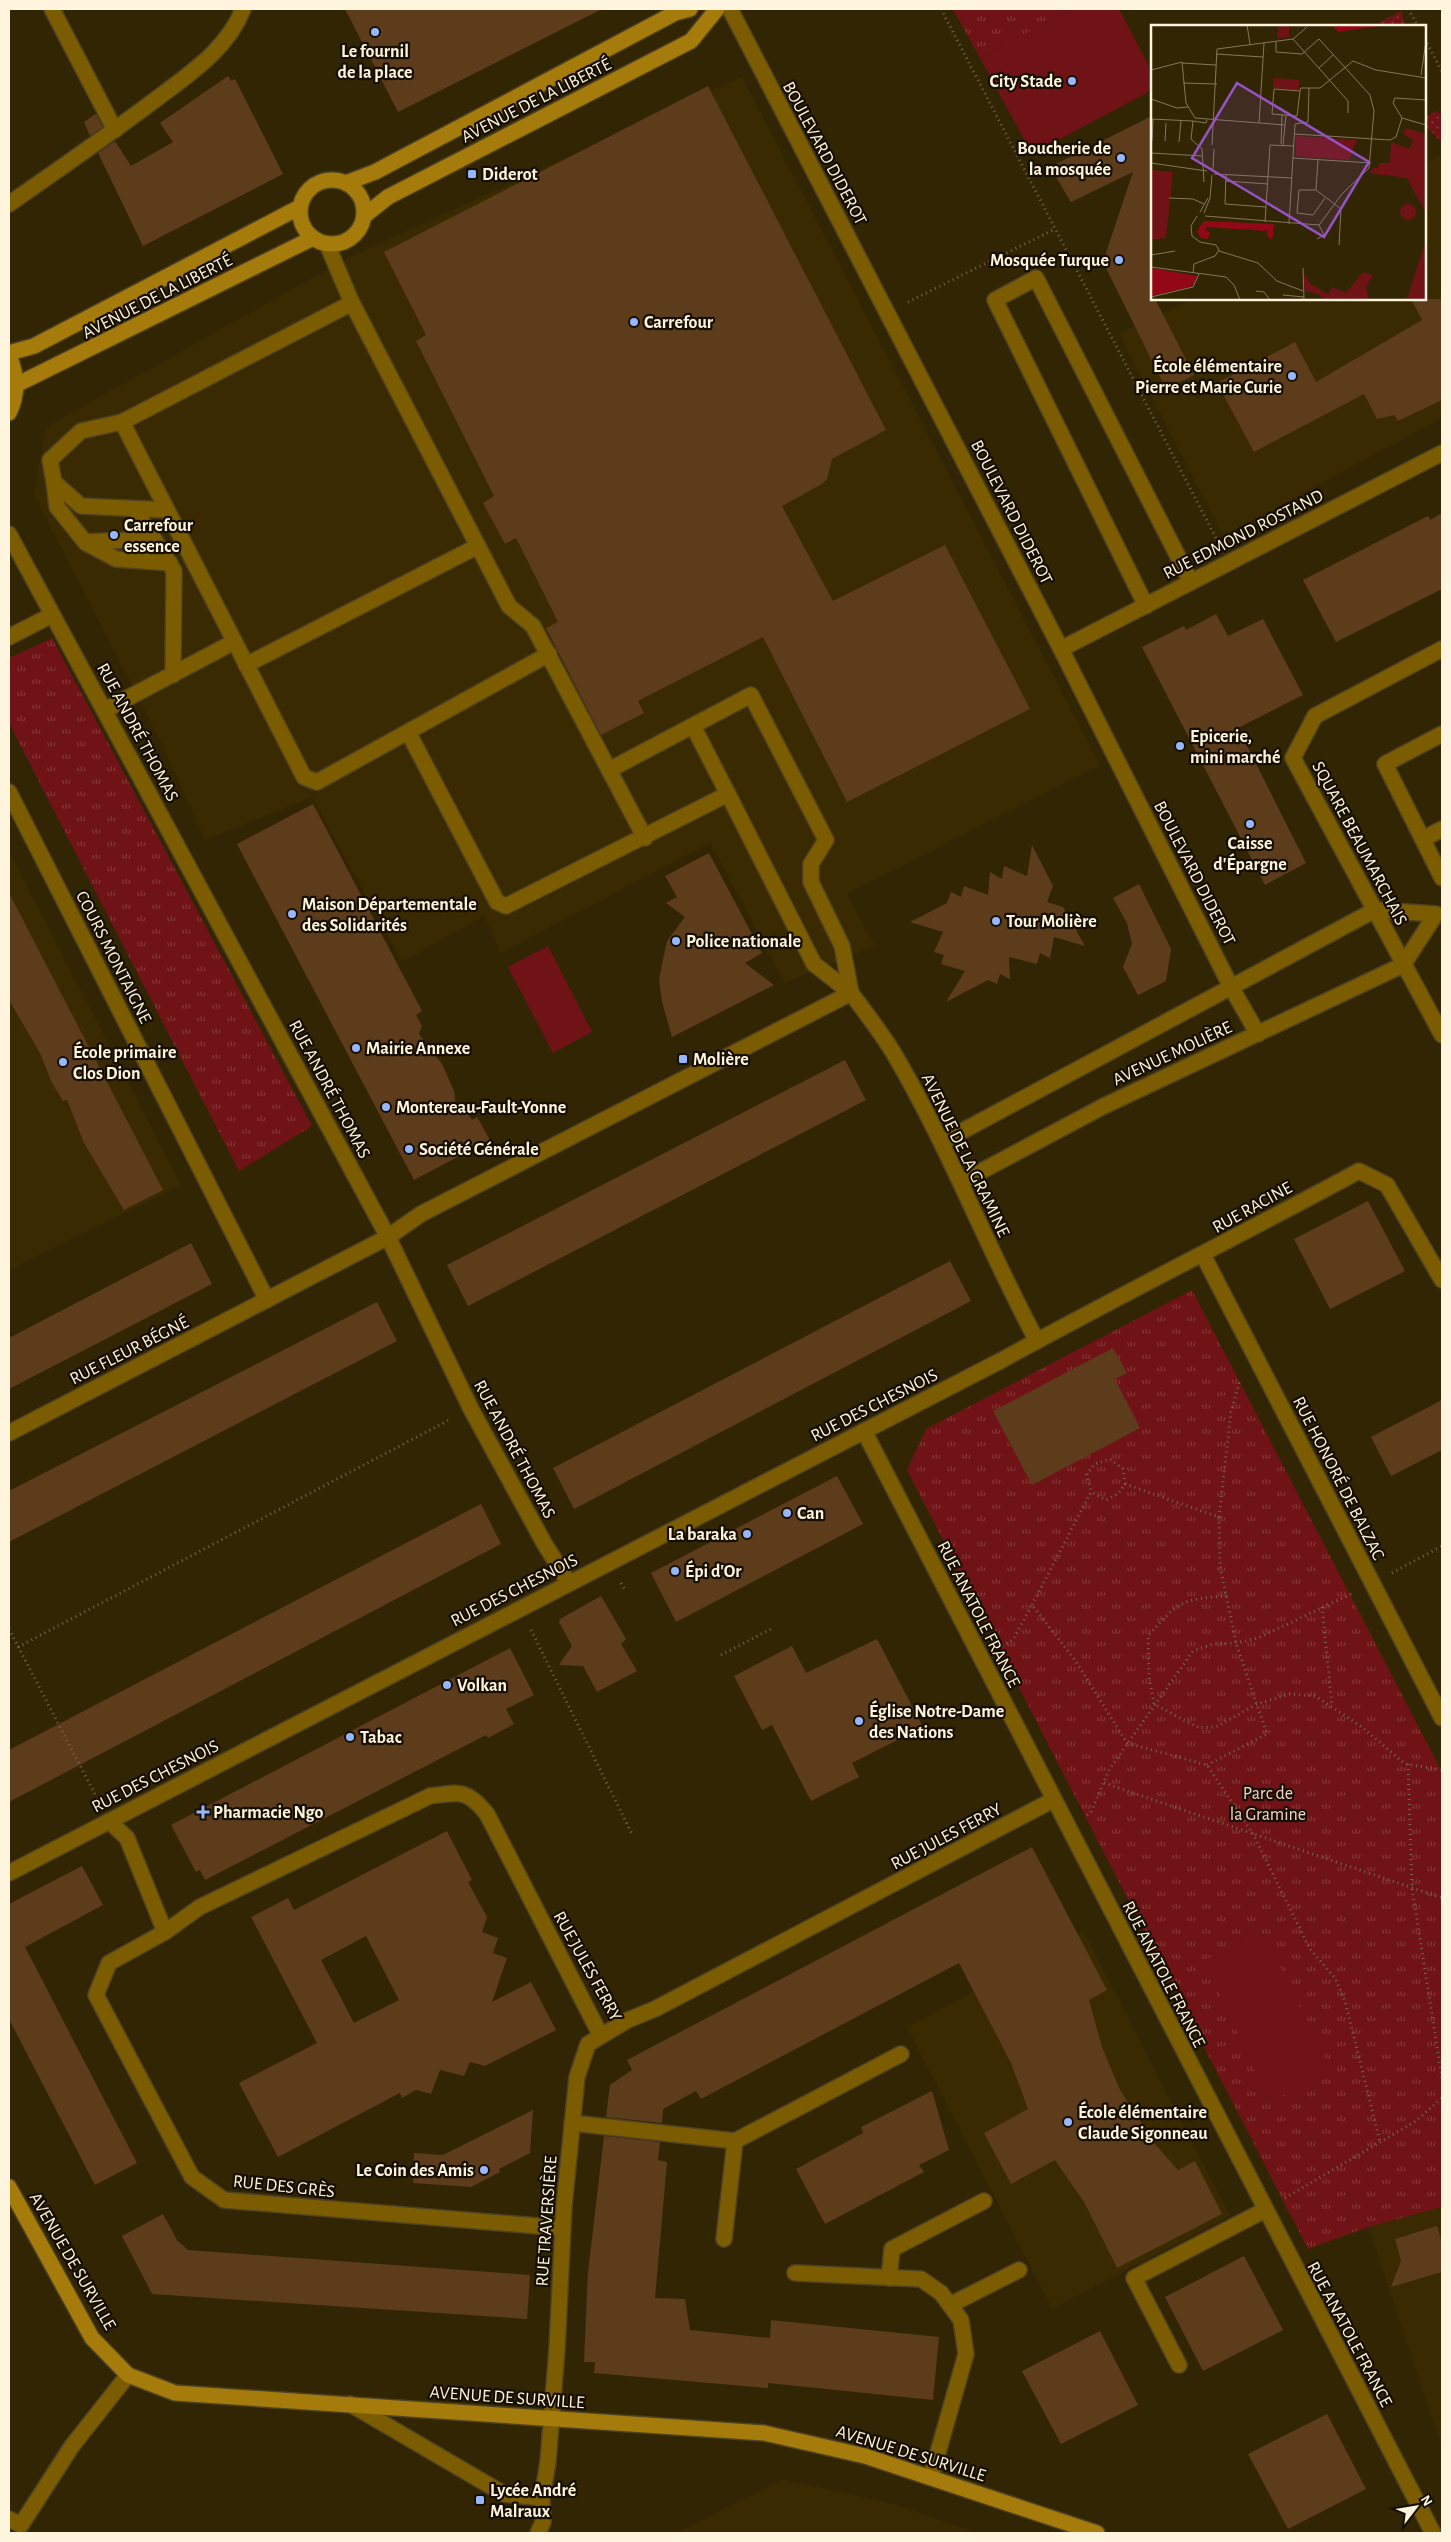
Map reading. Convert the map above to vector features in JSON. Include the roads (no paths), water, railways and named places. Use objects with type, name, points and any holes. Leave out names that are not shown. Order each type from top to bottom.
[{"type":"street","points":[[52,9],[115,130]]},
{"type":"street","points":[[9,204],[115,130],[207,60],[238,24],[243,9]]},
{"type":"street","name":"AVENUE DE LA LIBERTÉ","points":[[346,183],[375,172],[675,13],[690,9]]},
{"type":"street","name":"AVENUE DE LA LIBERTÉ","points":[[364,216],[388,197],[691,41],[717,9]]},
{"type":"street","name":"BOULEVARD DIDEROT","points":[[730,9],[1061,649],[1231,987],[1258,1034]]},
{"type":"street","points":[[320,241],[348,240],[356,234],[364,216],[364,206],[360,196],[346,183],[326,180],[316,184],[309,190],[300,207],[302,224],[320,241],[509,606],[533,626],[645,838]]},
{"type":"street","name":"AVENUE DE LA LIBERTÉ","points":[[9,354],[34,346],[300,207]]},
{"type":"street","name":"AVENUE DE LA LIBERTÉ","points":[[16,385],[320,241]]},
{"type":"street","points":[[1146,606],[994,300],[1036,278],[1190,582]]},
{"type":"street","points":[[170,563],[116,559],[84,542],[57,507],[50,460],[81,431],[122,422],[352,303]]},
{"type":"street","points":[[9,354],[14,369],[16,385],[14,402],[9,413]]},
{"type":"street","points":[[122,422],[304,777],[317,782],[549,654]]},
{"type":"street","name":"RUE EDMOND ROSTAND","points":[[1061,649],[1442,453]]},
{"type":"street","points":[[54,482],[81,506],[167,510]]},
{"type":"street","points":[[134,509],[174,571],[173,675]]},
{"type":"street","name":"RUE ANDRÉ THOMAS","points":[[9,534],[388,1237],[471,1409],[544,1543],[569,1583]]},
{"type":"street","points":[[84,542],[154,539]]},
{"type":"street","points":[[246,665],[478,546]]},
{"type":"street","points":[[9,637],[52,615]]},
{"type":"street","points":[[105,710],[234,642]]},
{"type":"street","name":"SQUARE BEAUMARCHAIS","points":[[1442,649],[1314,716],[1293,758],[1442,1035]]},
{"type":"street","points":[[609,770],[751,695],[826,840],[811,864],[811,882],[842,946],[851,993]]},
{"type":"street","points":[[693,726],[814,964],[851,993]]},
{"type":"street","points":[[408,732],[496,902],[506,906],[645,838],[728,794]]},
{"type":"street","points":[[1442,734],[1385,764],[1442,878]]},
{"type":"street","name":"COURS MONTAIGNE","points":[[9,792],[266,1300]]},
{"type":"street","points":[[1423,839],[1442,829]]},
{"type":"street","points":[[1375,910],[1439,913]]},
{"type":"street","name":"AVENUE MOLIÈRE","points":[[942,1142],[1375,910]]},
{"type":"street","points":[[1403,965],[1439,913]]},
{"type":"street","name":"AVENUE MOLIÈRE","points":[[961,1182],[1102,1107],[1403,965]]},
{"type":"street","name":"RUE FLEUR BÉGNÉ","points":[[9,1433],[388,1237],[421,1214],[851,993]]},
{"type":"street","name":"AVENUE DE LA GRAMINE","points":[[851,993],[892,1051],[942,1142],[1012,1295],[1037,1341]]},
{"type":"street","name":"RUE RACINE","points":[[1037,1341],[1096,1308],[1203,1256],[1359,1171],[1387,1185],[1442,1280]]},
{"type":"street","name":"RUE HONORÉ DE BALZAC","points":[[1203,1256],[1442,1718]]},
{"type":"street","name":"RUE DES CHESNOIS","points":[[9,1873],[1037,1341]]},
{"type":"street","name":"RUE ANATOLE FRANCE","points":[[864,1431],[1265,2210],[1434,2533]]},
{"type":"street","name":"RUE JULES FERRY","points":[[165,1932],[200,1907],[430,1796],[456,1793],[474,1798],[487,1814],[601,2036],[628,2020],[655,2010],[1054,1800]]},
{"type":"street","points":[[109,1821],[127,1838],[165,1932]]},
{"type":"street","name":"RUE DES GRÈS","points":[[165,1932],[109,1963],[96,1995],[192,2177],[224,2200],[562,2228]]},
{"type":"street","name":"RUE TRAVERSIÈRE","points":[[538,2533],[543,2522],[542,2498],[548,2462],[557,2349],[562,2228],[577,2077],[588,2044],[601,2036]]},
{"type":"street","points":[[572,2123],[735,2141],[902,2054]]},
{"type":"street","points":[[724,2239],[735,2141]]},
{"type":"street","name":"AVENUE DE SURVILLE","points":[[9,2187],[29,2227],[92,2338],[128,2375],[175,2394],[350,2404],[764,2433],[865,2456],[1097,2533]]},
{"type":"street","points":[[889,2278],[892,2249],[984,2201]]},
{"type":"street","points":[[1179,2365],[1134,2278],[1265,2210]]},
{"type":"street","points":[[950,2305],[1019,2270]]},
{"type":"street","points":[[795,2273],[921,2280],[942,2293],[961,2320],[966,2354],[931,2478]]},
{"type":"street","points":[[16,2526],[72,2446],[128,2375]]},
{"type":"street","points":[[350,2404],[504,2494],[542,2498]]},
{"type":"place","name":"Le fournil de la place","points":[[375,32]]},
{"type":"place","name":"City Stade","points":[[1072,81]]},
{"type":"place","name":"Boucherie de la mosquée","points":[[1121,158]]},
{"type":"place","name":"Diderot","points":[[472,174]]},
{"type":"place","name":"Mosquée Turque","points":[[1119,260]]},
{"type":"place","name":"Carrefour","points":[[634,322]]},
{"type":"place","name":"École élémentaire Pierre et Marie Curie","points":[[1292,376]]},
{"type":"place","name":"Carrefour essence","points":[[114,535]]},
{"type":"place","name":"Epicerie, mini marché","points":[[1180,746]]},
{"type":"place","name":"Caisse d'Épargne","points":[[1250,824]]},
{"type":"place","name":"Maison Départementale des Solidarités","points":[[292,914]]},
{"type":"place","name":"Tour Molière","points":[[996,921]]},
{"type":"place","name":"Police nationale","points":[[676,941]]},
{"type":"place","name":"Mairie Annexe","points":[[356,1048]]},
{"type":"place","name":"Molière","points":[[683,1059]]},
{"type":"place","name":"École primaire Clos Dion","points":[[63,1062]]},
{"type":"place","name":"Montereau-Fault-Yonne","points":[[386,1107]]},
{"type":"place","name":"Société Générale","points":[[409,1149]]},
{"type":"place","name":"Can","points":[[787,1513]]},
{"type":"place","name":"La baraka","points":[[747,1534]]},
{"type":"place","name":"Épi d'Or","points":[[675,1571]]},
{"type":"place","name":"Volkan","points":[[447,1685]]},
{"type":"place","name":"Église Notre-Dame des Nations","points":[[859,1721]]},
{"type":"place","name":"Tabac","points":[[350,1737]]},
{"type":"place","name":"Pharmacie Ngo","points":[[203,1812]]},
{"type":"place","name":"École élémentaire Claude Sigonneau","points":[[1068,2122]]},
{"type":"place","name":"Le Coin des Amis","points":[[484,2170]]},
{"type":"place","name":"Lycée André Malraux","points":[[480,2500]]},
{"type":"park label","name":"Parc de la Gramine","points":[[1268,1804]]}]
